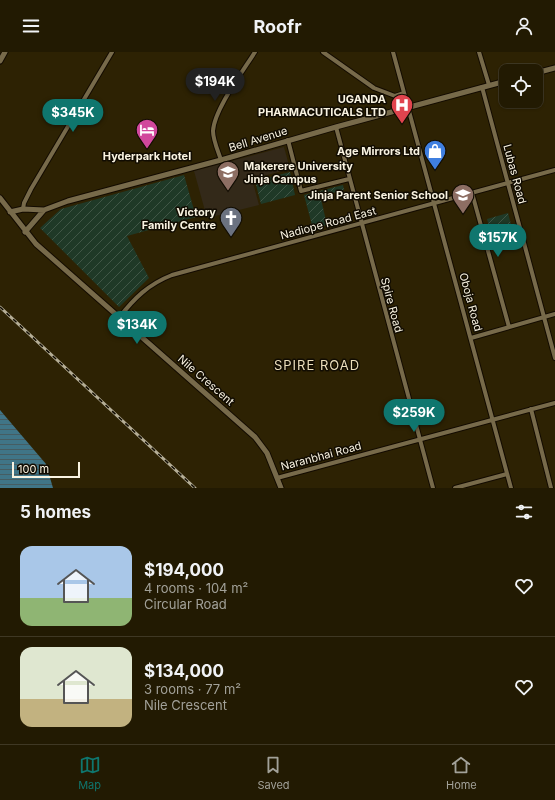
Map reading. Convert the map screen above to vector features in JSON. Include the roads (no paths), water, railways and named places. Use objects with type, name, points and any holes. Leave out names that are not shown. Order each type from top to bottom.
[{"type":"street","points":[[0,61],[4,52]]},
{"type":"street","points":[[23,209],[31,189],[112,52]]},
{"type":"street","points":[[221,160],[213,136],[215,121],[220,109],[255,52]]},
{"type":"street","points":[[323,52],[374,88],[395,96],[404,93]]},
{"type":"street","name":"Oboja Road","points":[[393,52],[511,488]]},
{"type":"street","points":[[479,52],[489,86]]},
{"type":"street","points":[[543,72],[555,70]]},
{"type":"street","name":"Bell Avenue","points":[[44,210],[68,201],[499,83]]},
{"type":"street","name":"Lubas Road","points":[[482,87],[555,358]]},
{"type":"street","name":"Spire Road","points":[[336,127],[433,488]]},
{"type":"street","points":[[288,140],[301,191],[349,179]]},
{"type":"street","name":"Nadiope Road East","points":[[119,318],[136,296],[152,284],[164,278],[555,170]]},
{"type":"street","points":[[472,193],[509,327]]},
{"type":"street","name":"Nile Crescent","points":[[0,198],[36,244],[255,437],[267,453],[281,488]]},
{"type":"street","points":[[10,212],[23,209],[44,210]]},
{"type":"street","points":[[26,232],[44,210]]},
{"type":"street","points":[[471,338],[555,314]]},
{"type":"street","name":"Naranbhai Road","points":[[278,478],[555,403]]},
{"type":"street","points":[[531,409],[551,488]]},
{"type":"street","points":[[454,488],[472,486],[507,474]]},
{"type":"water","points":[[0,410],[46,464],[53,488],[0,488]]},
{"type":"railway","points":[[0,307],[195,488]]},
{"type":"place","name":"UGANDA PHARMACUTICALS LTD","points":[[402,124]]},
{"type":"place","name":"Hyderpark Hotel","points":[[147,150]]},
{"type":"place","name":"Age Mirrors Ltd","points":[[435,170]]},
{"type":"place","name":"Makerere University Jinja Campus","points":[[228,192]]},
{"type":"place","name":"Jinja Parent Senior School","points":[[463,214]]},
{"type":"place","name":"Victory Family Centre","points":[[231,238]]},
{"type":"district","name":"SPIRE ROAD","points":[[317,365]]}]
